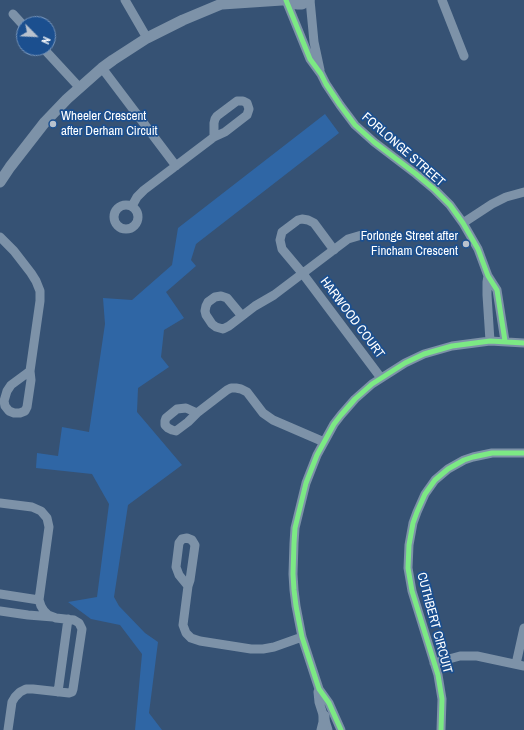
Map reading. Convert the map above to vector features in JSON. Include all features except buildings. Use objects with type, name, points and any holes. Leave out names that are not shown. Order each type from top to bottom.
[{"type":"street","points":[[125,0],[147,38]]},
{"type":"street","points":[[0,182],[45,122],[67,99],[102,68],[147,38],[224,2],[282,0]]},
{"type":"street","points":[[286,0],[290,3],[302,4],[309,0]]},
{"type":"street","name":"FORLONGE STREET","points":[[286,0],[310,59],[340,105],[374,142],[434,189],[450,205],[463,223],[478,250],[488,276],[497,290],[505,341]]},
{"type":"street","name":"FORLONGE STREET","points":[[309,0],[314,42],[321,74]]},
{"type":"street","points":[[442,0],[464,56]]},
{"type":"street","points":[[13,14],[16,17]]},
{"type":"street","points":[[51,56],[79,88]]},
{"type":"street","points":[[102,68],[176,166]]},
{"type":"street","points":[[132,206],[137,197],[144,190],[214,137]]},
{"type":"street","points":[[463,223],[492,204],[506,197],[524,192]]},
{"type":"street","name":"HARWOOD COURT","points":[[334,250],[314,223],[308,220],[298,220],[282,232],[280,240],[282,250],[303,274],[381,378]]},
{"type":"street","name":"HARWOOD COURT","points":[[242,316],[303,274],[348,239],[364,234]]},
{"type":"street","points":[[0,237],[14,251],[31,273],[40,291],[40,301],[30,371]]},
{"type":"street","name":"FORLONGE STREET","points":[[488,276],[487,295],[490,341]]},
{"type":"street","points":[[341,730],[330,703],[319,689],[302,637],[296,606],[293,574],[294,535],[302,496],[306,483],[324,442],[341,415],[355,399],[372,384],[405,363],[424,354],[452,346],[490,341],[524,343]]},
{"type":"street","points":[[197,413],[227,390],[231,388],[241,389],[247,392],[263,413],[273,420],[324,442]]},
{"type":"street","name":"CUTHBERT CIRCUIT","points":[[441,730],[442,698],[438,675],[412,591],[408,568],[409,545],[413,523],[425,494],[435,480],[448,469],[464,460],[492,453],[524,453]]},
{"type":"street","points":[[0,503],[32,507],[41,511],[47,518],[49,527],[39,600],[44,611],[48,615],[56,618]]},
{"type":"street","points":[[188,586],[183,625],[186,633],[191,638],[200,642],[251,649],[263,649],[274,647],[302,637]]},
{"type":"street","points":[[0,594],[39,600]]},
{"type":"street","points":[[0,612],[74,620],[82,626],[72,692],[69,693],[34,689],[20,692],[12,702],[8,730]]},
{"type":"street","points":[[58,692],[68,619]]},
{"type":"street","points":[[520,665],[524,628]]},
{"type":"street","name":"CUTHBERT CIRCUIT","points":[[434,663],[460,656],[477,656],[520,665]]},
{"type":"street","points":[[319,689],[319,702],[328,730]]},
{"type":"street","points":[[322,730],[324,716]]},
{"type":"shaded area","points":[[325,114],[339,133],[196,244],[191,260],[196,266],[166,292],[184,318],[164,330],[161,357],[169,367],[138,388],[137,412],[182,465],[128,505],[114,597],[119,606],[145,633],[158,642],[149,713],[162,730],[135,730],[142,654],[120,625],[91,619],[68,602],[97,597],[109,504],[92,474],[36,468],[37,453],[58,456],[62,427],[89,432],[105,324],[103,298],[132,300],[172,265],[178,228]]},
{"type":"cycle path","points":[[286,0],[310,59],[355,125],[374,142],[434,189],[450,205],[463,223],[478,249],[488,276],[497,290],[505,341]]},
{"type":"cycle path","points":[[341,730],[329,703],[319,689],[302,637],[294,590],[293,574],[295,528],[306,483],[317,455],[334,424],[355,399],[372,384],[405,363],[424,354],[452,346],[490,341],[524,343]]},
{"type":"cycle path","points":[[441,730],[442,699],[438,675],[412,591],[408,568],[409,545],[413,523],[425,494],[435,480],[448,469],[473,457],[492,453],[524,453]]},
{"type":"place","name":"Wheeler Crescent after Derham Circuit","points":[[53,124]]},
{"type":"place","name":"Forlonge Street after Fincham Crescent","points":[[466,244]]}]
